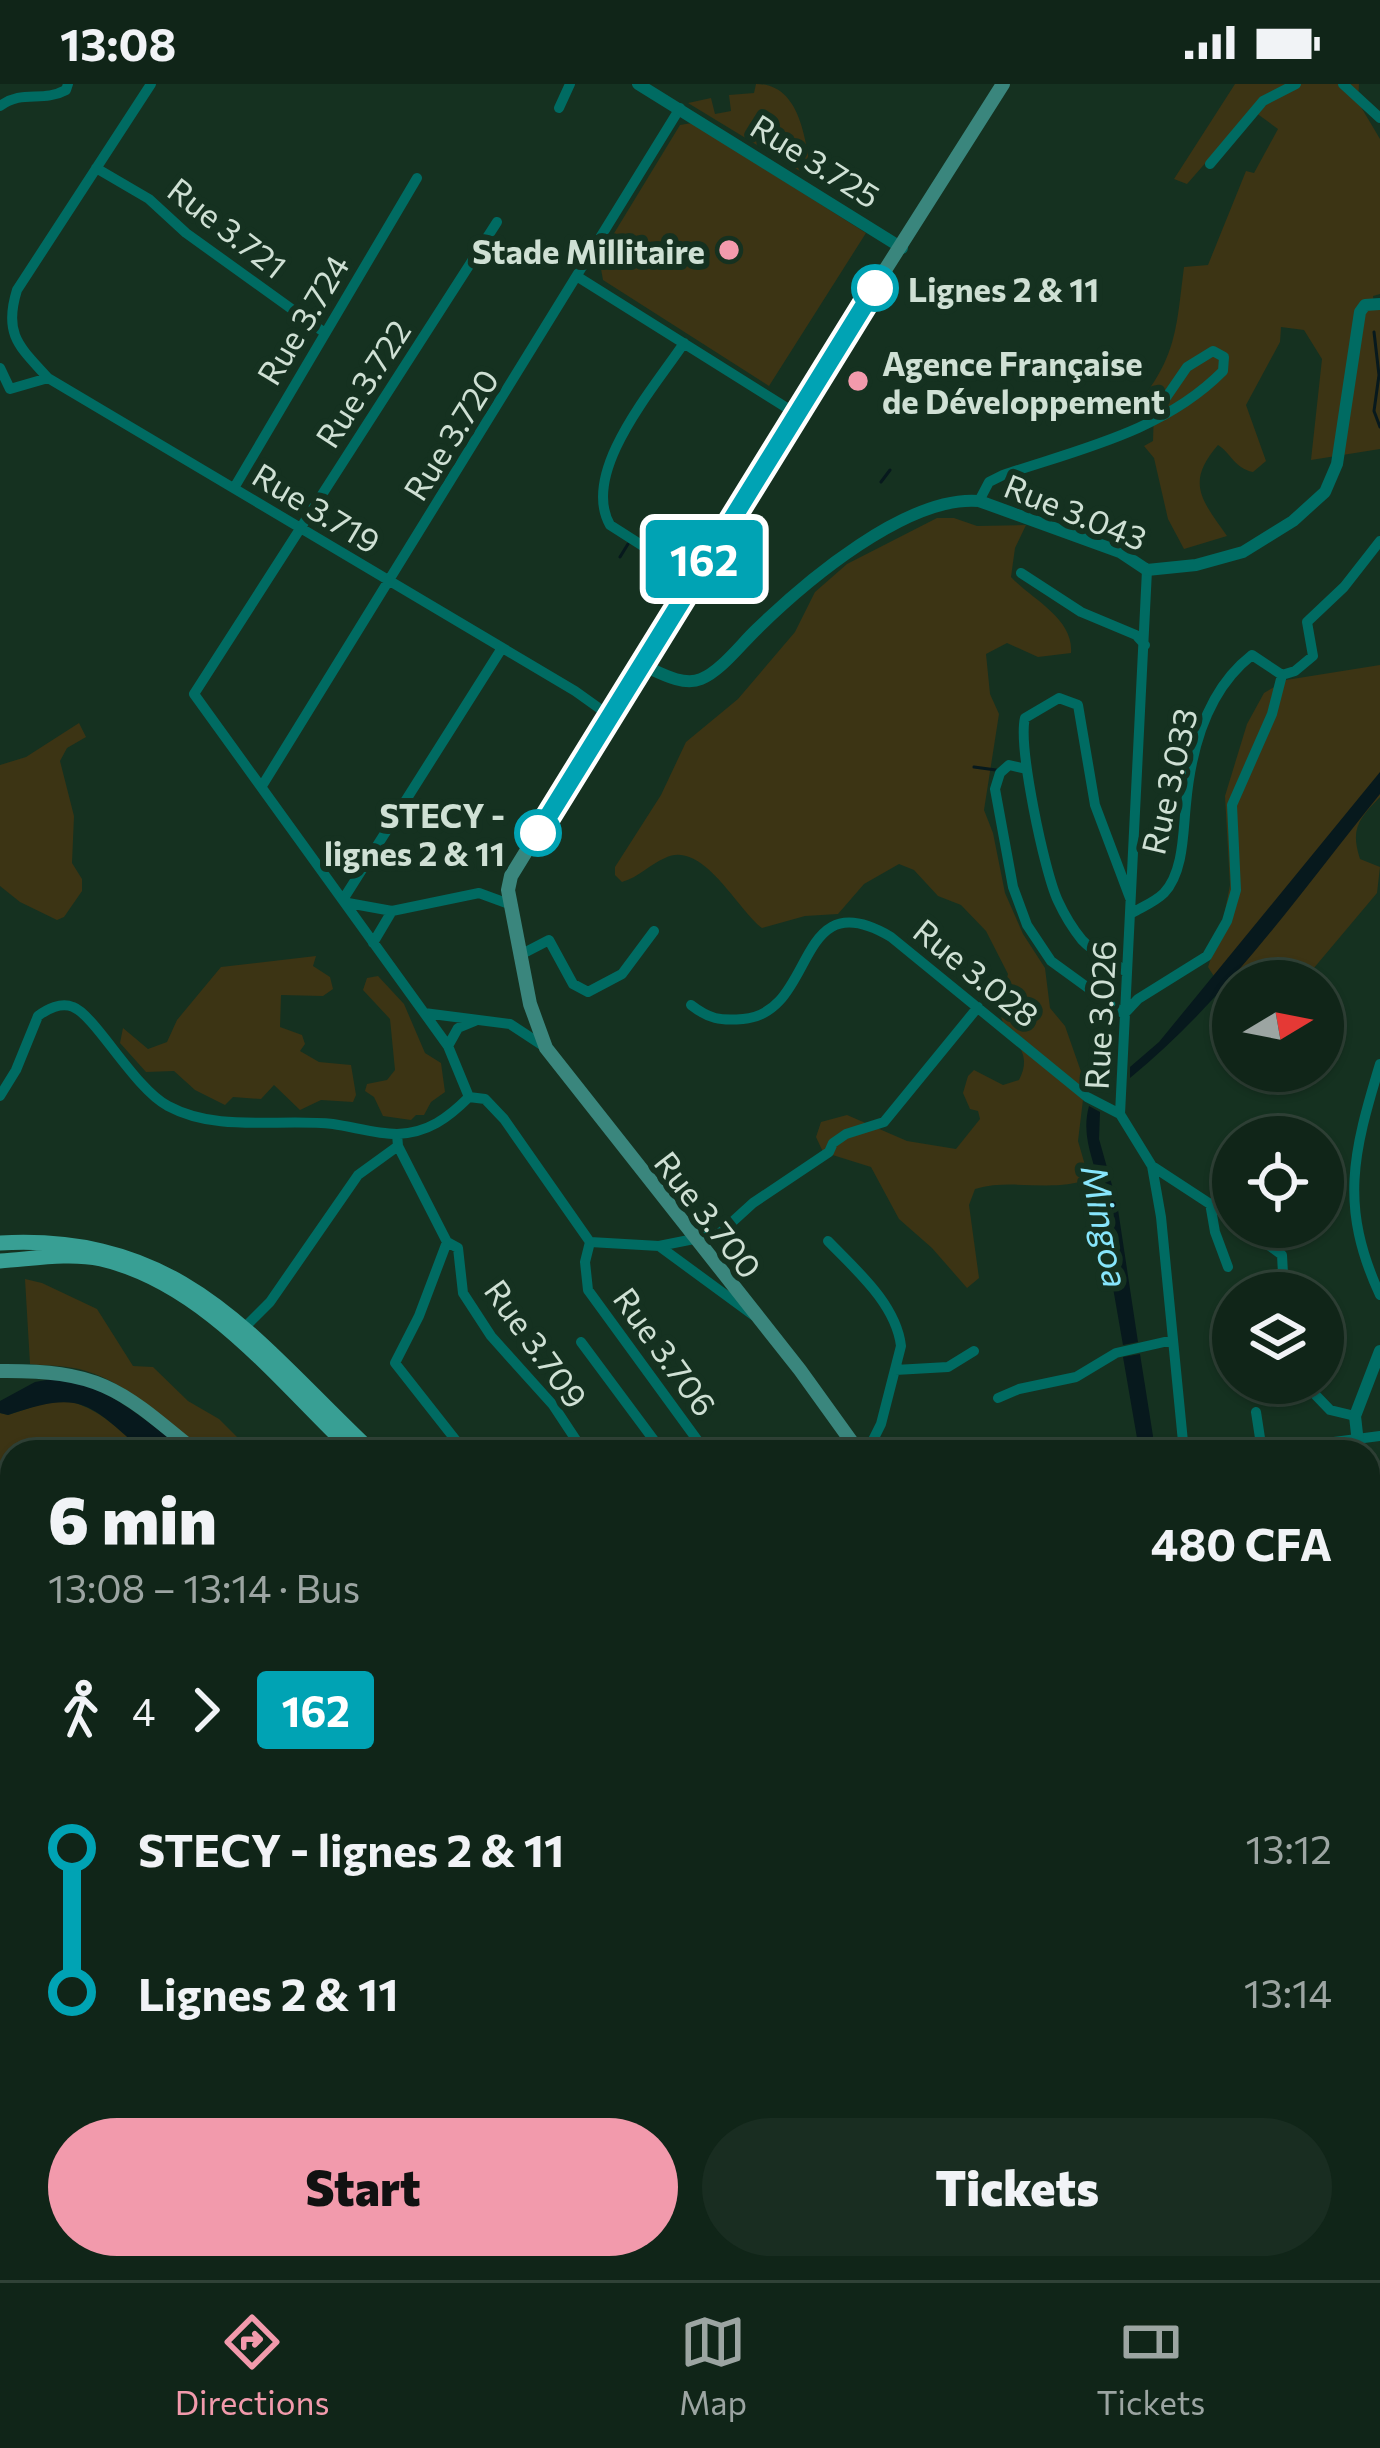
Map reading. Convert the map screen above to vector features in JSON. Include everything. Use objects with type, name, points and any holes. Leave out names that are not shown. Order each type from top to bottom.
[{"type":"main road","points":[[530,1004],[509,904],[511,876],[1004,84]]},
{"type":"main road","name":"Rue 3.700","points":[[530,1004],[547,1048],[854,1440]]},
{"type":"main road","points":[[0,1246],[42,1242],[106,1249],[136,1259],[202,1295],[244,1328],[360,1440]]},
{"type":"main road","points":[[0,1261],[101,1259],[161,1284],[235,1336],[342,1440]]},
{"type":"main road","points":[[0,1371],[53,1372],[103,1384],[181,1440]]},
{"type":"street","points":[[0,106],[23,84]]},
{"type":"street","points":[[15,95],[58,95],[68,84]]},
{"type":"street","points":[[0,368],[5,390],[48,378],[21,351],[14,335],[12,305],[22,279],[151,84]]},
{"type":"street","points":[[559,108],[570,84]]},
{"type":"street","name":"Rue 3.725","points":[[638,84],[902,248]]},
{"type":"street","points":[[1210,164],[1262,101],[1296,84]]},
{"type":"street","points":[[1343,84],[1380,118]]},
{"type":"street","name":"Rue 3.720","points":[[262,786],[680,107]]},
{"type":"street","name":"Rue 3.721","points":[[96,168],[149,199],[186,233],[326,333]]},
{"type":"street","name":"Rue 3.724","points":[[234,488],[417,178]]},
{"type":"street","name":"Rue 3.722","points":[[262,786],[194,694],[497,222]]},
{"type":"street","points":[[578,277],[795,413]]},
{"type":"street","name":"Rue 3.043","points":[[640,664],[684,681],[706,678],[835,560],[929,510],[955,502],[979,501],[1120,552],[1147,570],[1196,565],[1243,553],[1294,521],[1324,492],[1337,464],[1360,312],[1365,305],[1380,304]]},
{"type":"street","points":[[684,343],[610,456],[601,490],[602,512],[610,526],[693,578]]},
{"type":"street","points":[[979,501],[989,482],[1003,475],[1171,414],[1223,371],[1223,357],[1214,351],[1187,367],[1152,418]]},
{"type":"street","name":"Rue 3.719","points":[[48,378],[610,716]]},
{"type":"street","points":[[1026,770],[1009,765],[1000,773],[995,789],[1013,887],[1027,925],[1051,961],[1124,1013],[1138,999],[1207,956],[1227,921],[1236,890],[1232,805],[1272,714],[1282,675],[1313,656],[1307,622],[1344,587],[1380,542]]},
{"type":"street","name":"Rue 3.026","points":[[1147,570],[1120,1114],[1152,1166],[1183,1440]]},
{"type":"street","points":[[1021,573],[1081,612],[1136,635],[1145,645]]},
{"type":"street","points":[[346,901],[502,648]]},
{"type":"street","name":"Rue 3.033","points":[[1132,907],[1162,895],[1175,872],[1193,760],[1204,718],[1219,688],[1252,655],[1282,675]]},
{"type":"street","points":[[1127,973],[1084,943],[1057,899],[1026,770],[1022,729],[1025,718],[1059,698],[1078,704],[1095,805],[1132,907]]},
{"type":"street","points":[[262,786],[448,1046],[469,1097]]},
{"type":"street","points":[[346,901],[392,911],[479,892],[511,876]]},
{"type":"street","points":[[479,892],[509,904]]},
{"type":"street","points":[[374,943],[392,911]]},
{"type":"street","name":"Rue 3.028","points":[[691,1005],[710,1020],[759,1018],[803,968],[815,939],[843,921],[866,922],[891,937],[1100,1106],[1120,1114]]},
{"type":"street","points":[[520,956],[549,940],[573,984],[589,992],[631,966],[654,931]]},
{"type":"street","points":[[510,1024],[530,1004]]},
{"type":"street","points":[[1,1093],[38,1016],[72,1006],[165,1105],[216,1120],[328,1124],[398,1140]]},
{"type":"street","name":"Rue 3.706","points":[[697,1440],[588,1290],[585,1262],[590,1242],[659,1246],[719,1234],[753,1203],[829,1152],[833,1142],[884,1122],[978,1007]]},
{"type":"street","points":[[424,1013],[510,1024],[547,1048]]},
{"type":"street","points":[[448,1046],[458,1028],[476,1020]]},
{"type":"street","points":[[1380,1064],[1357,1152],[1352,1205],[1361,1253],[1380,1295]]},
{"type":"street","points":[[244,1328],[270,1302],[358,1175],[398,1140],[443,1122],[469,1097]]},
{"type":"street","points":[[469,1097],[485,1099],[504,1118],[590,1242]]},
{"type":"street","name":"Rue 3.709","points":[[398,1140],[447,1242],[458,1248],[463,1292],[491,1336],[553,1405],[576,1440]]},
{"type":"street","points":[[1152,1166],[1210,1203],[1228,1267]]},
{"type":"street","points":[[828,1241],[884,1303],[901,1346],[881,1424],[871,1440]]},
{"type":"street","points":[[447,1242],[395,1363],[456,1440]]},
{"type":"street","points":[[659,1246],[757,1318]]},
{"type":"street","points":[[998,1398],[1076,1377],[1116,1352],[1173,1340]]},
{"type":"street","points":[[581,1342],[653,1440]]},
{"type":"street","points":[[895,1370],[948,1367],[974,1351]]},
{"type":"street","points":[[1357,1440],[1355,1416],[1380,1351]]},
{"type":"street","points":[[1324,1404],[1355,1416]]},
{"type":"street","points":[[1256,1412],[1259,1440]]},
{"type":"shaded area","points":[[756,84],[772,87],[793,105],[813,179],[688,103],[711,98],[715,114],[731,111],[729,95],[754,93]]},
{"type":"shaded area","points":[[1235,84],[1359,84],[1358,102],[1380,139],[1380,294],[1373,296],[1374,304],[1380,305],[1380,449],[1311,460],[1322,359],[1304,330],[1281,327],[1280,342],[1246,405],[1266,461],[1253,472],[1247,470],[1218,445],[1200,481],[1204,501],[1227,536],[1184,549],[1168,519],[1154,458],[1144,446],[1153,441],[1154,411],[1145,409],[1140,416],[1135,408],[1167,358],[1184,267],[1208,265],[1246,171],[1254,173],[1278,129],[1252,110],[1187,184],[1174,179]]},
{"type":"shaded area","points":[[692,123],[866,233],[769,386],[603,280],[599,258],[680,125]]},
{"type":"shaded area","points":[[937,518],[977,526],[1026,525],[1015,548],[1011,577],[1059,619],[1071,653],[1038,657],[1007,643],[986,654],[990,694],[999,714],[984,810],[1005,893],[1045,968],[1050,1008],[1065,1026],[1085,1083],[1078,1141],[1089,1179],[975,1189],[969,1205],[979,1278],[967,1288],[899,1219],[871,1167],[823,1152],[816,1137],[821,1122],[847,1115],[907,1141],[956,1149],[980,1119],[963,1093],[968,1076],[974,1070],[1003,1085],[1019,1080],[1024,1058],[1001,1015],[1008,974],[986,931],[961,905],[938,896],[914,870],[899,864],[864,884],[838,914],[805,916],[762,928],[692,858],[665,858],[622,882],[615,875],[615,867],[661,795],[686,742],[738,699],[795,632],[815,592],[847,564]]},
{"type":"shaded area","points":[[1380,665],[1380,797],[1356,832],[1360,859],[1380,867],[1377,893],[1321,960],[1212,960],[1212,973],[1208,967],[1230,885],[1225,796],[1247,724],[1264,693],[1286,680]]},
{"type":"shaded area","points":[[79,723],[86,737],[67,748],[60,761],[74,816],[72,863],[82,879],[82,891],[57,920],[0,886],[0,765],[26,757]]},
{"type":"shaded area","points":[[316,956],[313,966],[330,977],[333,989],[323,996],[281,995],[280,1027],[302,1035],[305,1044],[300,1051],[319,1062],[351,1065],[353,1102],[321,1100],[300,1110],[274,1085],[261,1099],[233,1097],[225,1105],[195,1090],[174,1071],[146,1072],[120,1043],[123,1028],[148,1049],[167,1042],[177,1020],[221,967]]},
{"type":"shaded area","points":[[378,976],[404,1004],[425,1053],[441,1063],[445,1092],[424,1115],[411,1120],[383,1116],[374,1097],[365,1091],[367,1084],[387,1080],[395,1070],[390,1019],[363,990],[367,978]]},
{"type":"shaded area","points":[[25,1279],[97,1309],[133,1366],[153,1367],[240,1440],[188,1440],[102,1377],[30,1364]]},
{"type":"shaded area","points":[[57,1399],[94,1411],[130,1440],[0,1440],[0,1413],[8,1415]]},
{"type":"water","points":[[1380,772],[1380,794],[1262,942],[1246,960],[1226,960]]},
{"type":"water","points":[[1212,977],[1212,999],[1130,1078],[1130,1067],[1159,1042]]},
{"type":"water","name":"Mingoa","points":[[1089,1106],[1100,1112],[1099,1139],[1117,1203],[1138,1342],[1123,1345],[1088,1140]]},
{"type":"water","points":[[1140,1354],[1152,1440],[1137,1440],[1123,1357]]},
{"type":"water","points":[[52,1379],[90,1387],[171,1440],[130,1440],[96,1412],[69,1402],[0,1413],[0,1401],[35,1382]]},
{"type":"waterway","points":[[1374,332],[1379,375],[1374,411],[1380,427]]},
{"type":"waterway","points":[[881,482],[890,470]]},
{"type":"waterway","points":[[620,557],[628,544]]},
{"type":"waterway","points":[[974,767],[996,770]]},
{"type":"bus line","name":"162","points":[[538,833],[875,288]]},
{"type":"place","name":"Stade Millitaire","points":[[729,250]]},
{"type":"place","name":"Lignes 2 & 11","points":[[875,288]]},
{"type":"place","name":"Agence Française de Développement","points":[[858,381]]},
{"type":"place","name":"STECY - lignes 2 & 11","points":[[538,833]]}]
